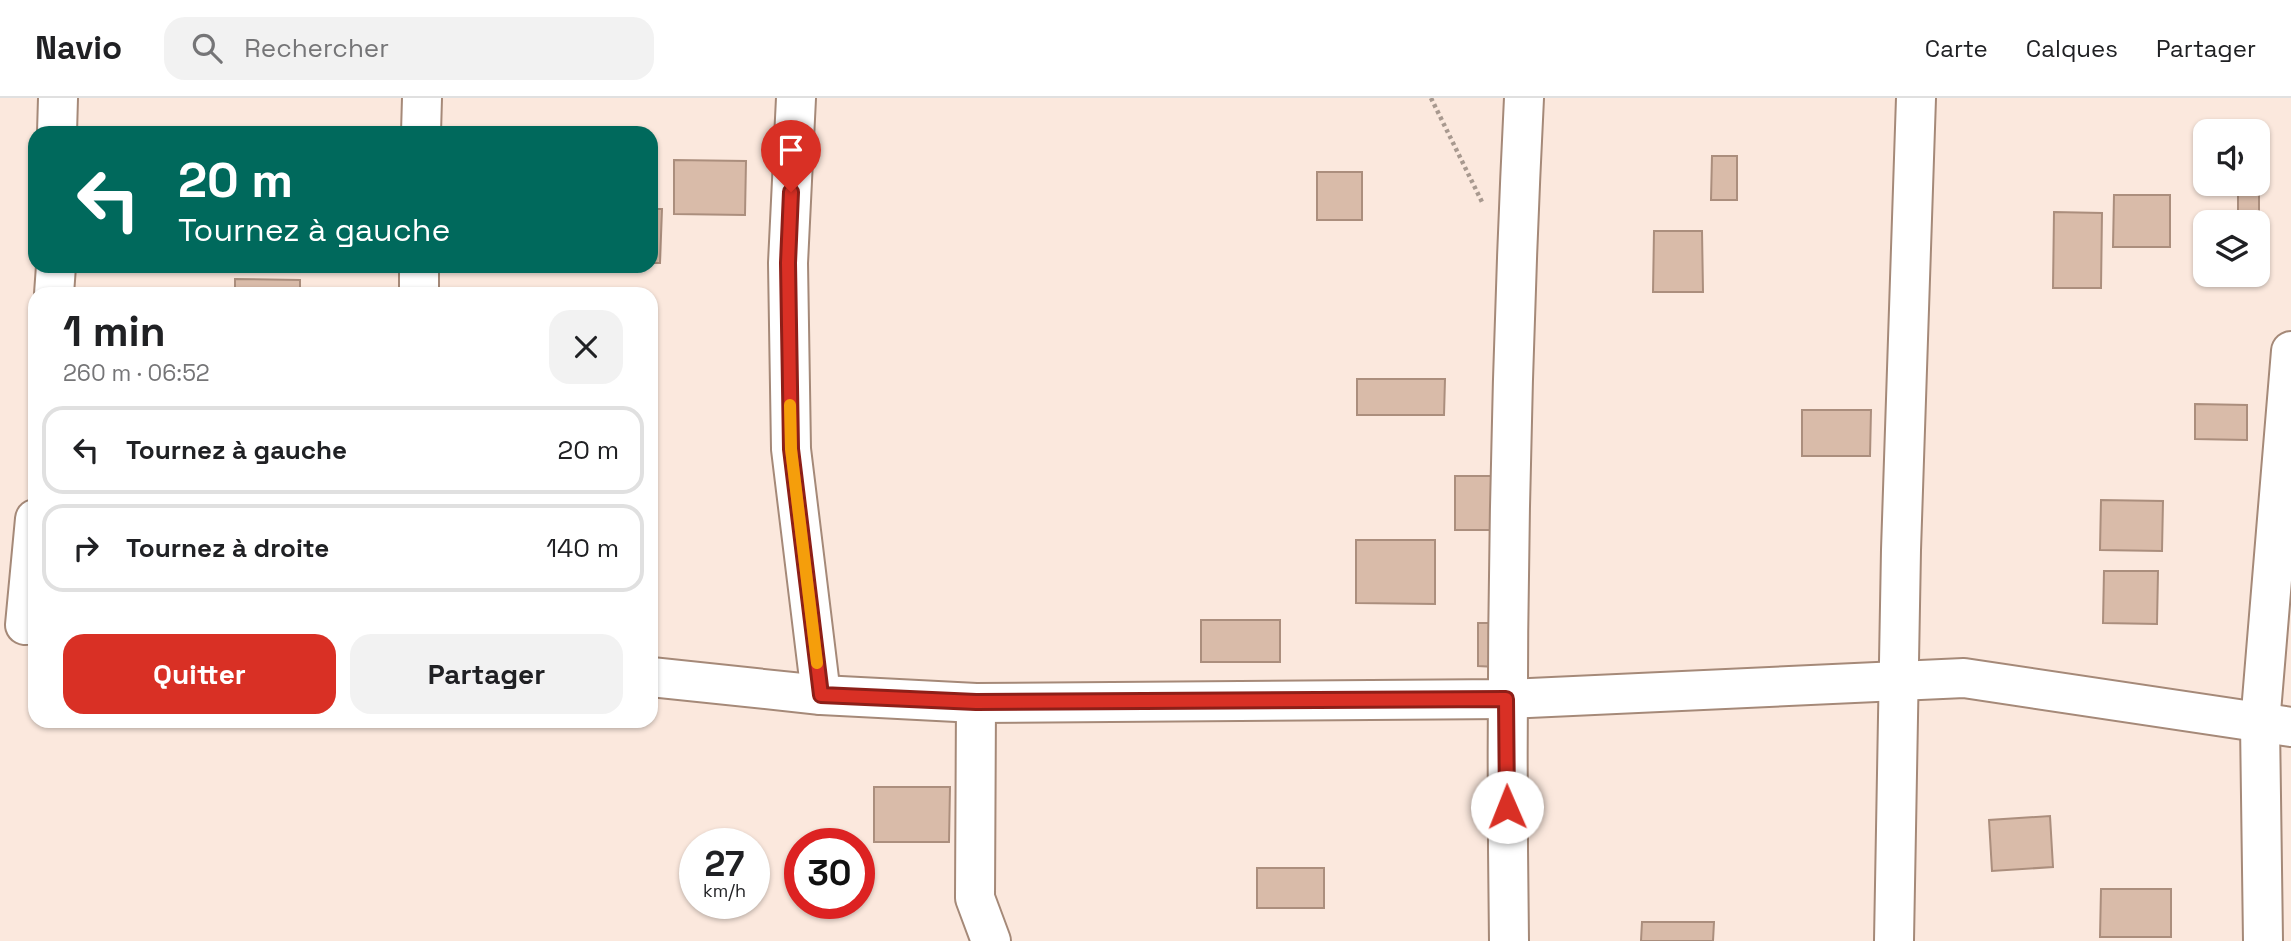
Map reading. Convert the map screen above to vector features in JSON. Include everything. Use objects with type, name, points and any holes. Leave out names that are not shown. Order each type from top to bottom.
[{"type":"street","points":[[57,126],[58,98]]},
{"type":"street","points":[[421,126],[422,98]]},
{"type":"street","points":[[796,98],[788,263],[791,449],[821,695]]},
{"type":"street","points":[[1509,941],[1506,699],[1515,271],[1524,98]]},
{"type":"street","points":[[1894,941],[1901,536],[1916,98]]},
{"type":"street","points":[[2263,941],[2291,351]]},
{"type":"street","points":[[20,626],[28,569]]},
{"type":"street","points":[[658,678],[821,695],[976,702],[1506,699],[1964,677],[2275,726]]},
{"type":"street","points":[[976,702],[975,898],[990,941]]},
{"type":"path","points":[[1431,98],[1485,209]]},
{"type":"building","points":[[1712,156],[1737,156],[1737,200],[1711,200]]},
{"type":"building","points":[[674,160],[746,161],[745,215],[674,214]]},
{"type":"building","points":[[1317,172],[1362,172],[1362,220],[1317,220]]},
{"type":"building","points":[[2114,195],[2170,195],[2170,247],[2113,247]]},
{"type":"building","points":[[2238,196],[2259,196],[2259,210],[2238,210]]},
{"type":"building","points":[[658,209],[662,209],[660,263]]},
{"type":"building","points":[[2054,212],[2102,213],[2101,288],[2053,288]]},
{"type":"building","points":[[1654,231],[1702,231],[1703,292],[1653,292]]},
{"type":"building","points":[[235,279],[300,280],[300,287],[235,287]]},
{"type":"building","points":[[1357,379],[1445,379],[1444,415],[1357,415]]},
{"type":"building","points":[[2195,404],[2247,405],[2247,440],[2195,439]]},
{"type":"building","points":[[1802,410],[1871,410],[1870,456],[1802,456]]},
{"type":"building","points":[[1455,476],[1498,476],[1498,530],[1455,530]]},
{"type":"building","points":[[2101,500],[2163,501],[2162,551],[2100,550]]},
{"type":"building","points":[[1356,540],[1435,540],[1435,604],[1356,603]]},
{"type":"building","points":[[2104,571],[2158,571],[2157,624],[2103,623]]},
{"type":"building","points":[[1201,620],[1280,620],[1280,662],[1201,662]]},
{"type":"building","points":[[1478,623],[1496,623],[1496,667],[1478,666]]},
{"type":"building","points":[[874,787],[950,787],[949,842],[875,842]]},
{"type":"building","points":[[2050,816],[2053,867],[1992,871],[1989,820]]},
{"type":"building","points":[[1257,868],[1324,868],[1324,908],[1257,908]]},
{"type":"building","points":[[2101,889],[2171,889],[2171,937],[2100,937]]},
{"type":"building","points":[[1642,922],[1714,922],[1713,941],[1641,941]]},
{"type":"slow traffic","points":[[790,405],[791,449],[817,663]]},
{"type":"route","points":[[791,192],[788,263],[791,449],[821,695],[976,702],[1506,699],[1507,807]]}]
